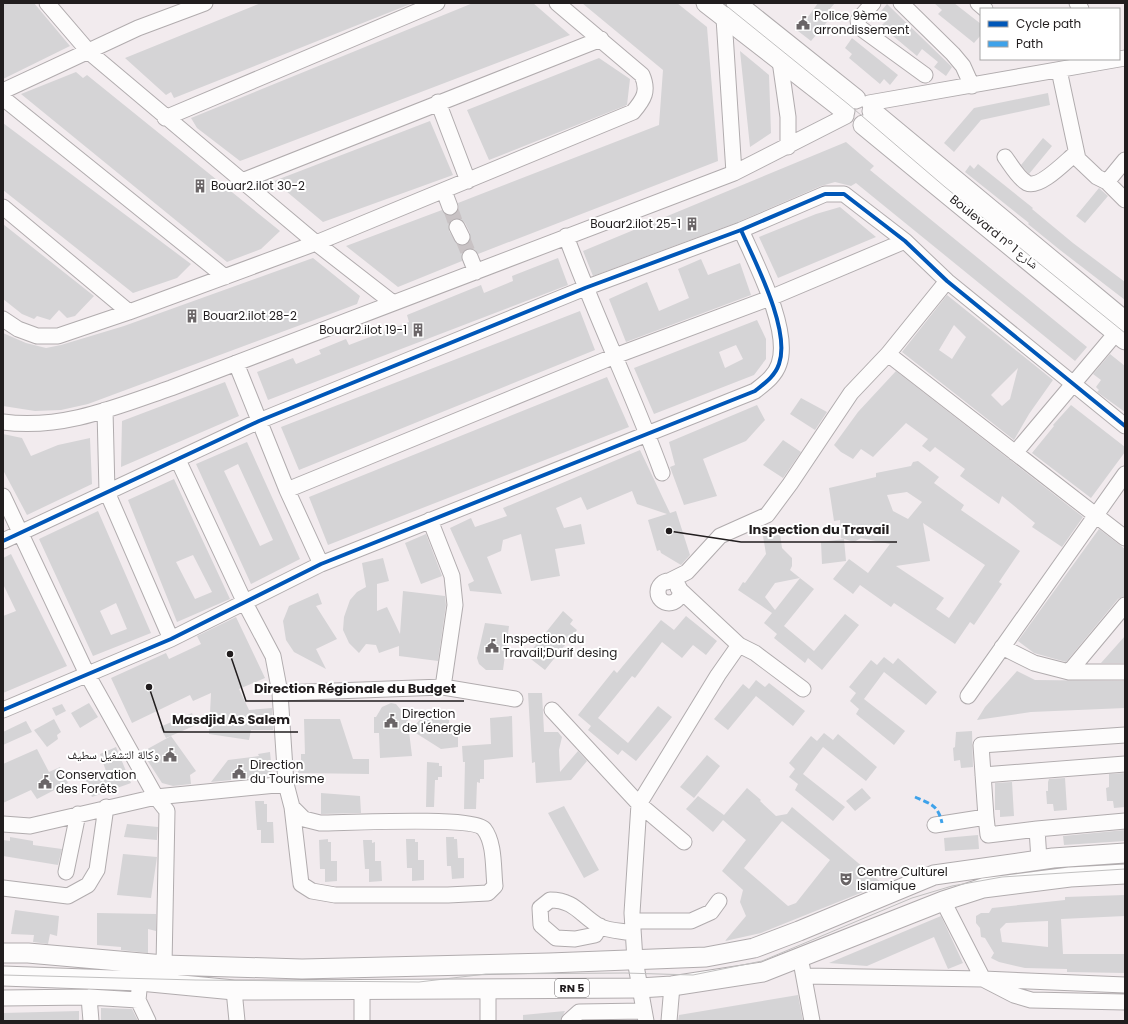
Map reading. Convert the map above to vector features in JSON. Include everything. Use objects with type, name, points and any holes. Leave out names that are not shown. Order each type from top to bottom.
[{"type":"main road","name":"Boulevard n° شارع 1","points":[[706,3],[780,61],[858,111]]},
{"type":"main road","name":"Boulevard n° شارع 1","points":[[736,3],[858,111],[1122,331]]},
{"type":"main road","name":"RN 5","points":[[3,953],[28,953],[164,965],[302,969],[706,957],[754,948],[934,875],[1039,860],[1125,853]]},
{"type":"main road","name":"RN 5","points":[[3,976],[140,981],[234,990],[639,988],[672,986],[763,972],[800,956],[942,901],[983,888],[1070,877],[1125,874]]},
{"type":"street","points":[[47,3],[89,52],[165,118],[316,243],[393,303]]},
{"type":"street","points":[[165,118],[437,3]]},
{"type":"street","points":[[3,319],[18,329],[37,336],[58,336],[129,312],[316,243],[633,112],[642,102],[647,86],[642,75],[557,3]]},
{"type":"street","points":[[873,3],[858,20],[859,27],[925,75]]},
{"type":"street","points":[[900,3],[953,54],[963,66],[972,86]]},
{"type":"street","points":[[3,91],[138,28],[198,4]]},
{"type":"street","points":[[724,18],[734,172]]},
{"type":"street","points":[[242,181],[438,102],[601,39]]},
{"type":"street","points":[[3,422],[43,424],[68,421],[105,410],[236,363],[734,172],[788,147],[858,111],[1050,67],[1119,60]]},
{"type":"street","points":[[780,61],[788,117],[788,147]]},
{"type":"street","points":[[1050,67],[1076,153],[1082,164],[1097,177],[1107,182],[1125,200]]},
{"type":"street","points":[[3,98],[225,277]]},
{"type":"street","points":[[438,102],[468,181]]},
{"type":"street","points":[[1005,157],[1021,177],[1027,182],[1034,184],[1046,178],[1076,153]]},
{"type":"street","points":[[1107,182],[1125,160]]},
{"type":"street","points":[[444,191],[450,207]]},
{"type":"street","points":[[3,541],[259,421],[585,288],[741,230],[825,194],[844,194],[905,241],[947,281],[1125,426]]},
{"type":"street","points":[[3,207],[129,312]]},
{"type":"street","points":[[3,710],[171,640],[321,564],[755,391],[770,380],[779,364],[781,343],[778,322],[770,298],[741,230]]},
{"type":"street","points":[[566,236],[585,288],[648,434],[662,473]]},
{"type":"street","points":[[287,490],[615,356],[770,298],[905,241]]},
{"type":"street","points":[[470,257],[476,272]]},
{"type":"street","points":[[803,689],[755,653],[739,645],[673,585],[688,572],[720,536],[767,515],[790,484],[851,393],[888,354],[947,281]]},
{"type":"street","points":[[1015,452],[1073,383],[1122,331]]},
{"type":"street","points":[[888,354],[1125,538]]},
{"type":"street","points":[[236,363],[287,490],[321,564]]},
{"type":"street","points":[[105,410],[107,492],[171,640]]},
{"type":"street","points":[[178,460],[245,603],[273,656],[280,693],[286,784],[292,807],[301,884],[312,891],[335,895],[448,895],[488,893],[495,886],[490,840],[483,829],[476,824],[450,821],[320,823],[304,819],[292,807]]},
{"type":"street","points":[[968,696],[1095,514],[1125,474]]},
{"type":"street","points":[[3,496],[87,674],[156,797],[167,811],[164,965]]},
{"type":"street","points":[[430,520],[452,576],[455,605],[443,687]]},
{"type":"street","points":[[1069,672],[1125,605]]},
{"type":"street","points":[[569,1021],[579,1012],[645,1016],[635,960],[633,927],[639,804],[718,675],[739,645]]},
{"type":"street","points":[[1002,647],[1034,663],[1069,672],[1125,672]]},
{"type":"street","points":[[280,693],[443,687],[515,699]]},
{"type":"street","points":[[552,710],[639,804],[684,842]]},
{"type":"street","points":[[1125,735],[981,745],[988,834],[1125,821]]},
{"type":"street","points":[[983,775],[1125,764]]},
{"type":"street","points":[[3,824],[30,826],[106,807],[156,797],[286,784]]},
{"type":"street","points":[[3,888],[68,896],[88,885],[97,870],[106,807]]},
{"type":"street","points":[[66,872],[78,814]]},
{"type":"street","points":[[935,825],[986,817]]},
{"type":"street","points":[[1037,829],[1039,860]]},
{"type":"street","points":[[600,926],[633,927],[691,921],[711,912],[719,901]]},
{"type":"street","points":[[942,901],[983,979],[1014,995],[1031,1000],[1125,1002]]},
{"type":"street","points":[[800,956],[812,1021]]},
{"type":"street","points":[[804,976],[983,979],[1125,985]]},
{"type":"street","points":[[140,981],[138,1000],[148,1021]]},
{"type":"street","points":[[669,1021],[672,986]]},
{"type":"street","points":[[488,989],[488,1021]]},
{"type":"street","points":[[234,990],[237,1021]]},
{"type":"street","points":[[362,990],[362,1021]]},
{"type":"street","points":[[3,998],[89,997],[138,1000]]},
{"type":"street","points":[[89,997],[91,1021]]},
{"type":"building","points":[[3,3],[34,3],[70,46],[3,79]]},
{"type":"building","points":[[261,3],[413,3],[174,98],[171,92],[166,95],[125,58]]},
{"type":"building","points":[[473,3],[533,3],[570,35],[240,161],[197,128],[191,118]]},
{"type":"building","points":[[582,3],[677,3],[707,27],[718,161],[478,254],[475,250],[467,249],[463,252],[462,261],[398,287],[346,246],[442,210],[448,216],[454,215],[459,209],[458,203],[659,125],[663,70]],"holes":[[[458,218],[465,223],[470,233],[470,242],[466,245],[457,244],[449,231],[450,222]]]},
{"type":"building","points":[[818,3],[835,3],[822,18],[827,22],[811,41],[798,31]]},
{"type":"building","points":[[934,3],[954,3],[980,23],[980,36],[974,43],[938,14],[942,10]]},
{"type":"building","points":[[887,4],[952,67],[946,76],[934,67],[938,62],[922,49],[917,56],[881,26],[885,22],[877,16]]},
{"type":"building","points":[[852,38],[898,75],[890,85],[884,79],[880,84],[849,58],[852,54],[845,48]]},
{"type":"building","points":[[740,51],[769,75],[771,133],[750,147]]},
{"type":"building","points":[[599,58],[630,79],[627,105],[489,160],[467,110]]},
{"type":"building","points":[[76,72],[83,78],[87,75],[280,231],[261,249],[227,262],[21,94]]},
{"type":"building","points":[[1048,93],[1050,105],[981,120],[954,152],[944,143],[974,108]]},
{"type":"building","points":[[430,121],[453,175],[323,222],[274,181]]},
{"type":"building","points":[[3,123],[191,264],[177,278],[133,293],[3,190]]},
{"type":"building","points":[[1043,138],[1052,146],[1029,174],[1021,165]]},
{"type":"building","name":"Bouar2.ilot 25-1","points":[[846,142],[874,166],[870,170],[1087,347],[1075,361],[856,183],[851,186],[835,182],[821,186],[738,222],[593,276],[583,251]]},
{"type":"building","points":[[978,164],[1033,208],[1032,209],[1073,243],[1125,282],[1125,300],[1060,250],[965,172],[970,165],[974,169]]},
{"type":"building","points":[[1099,188],[1108,196],[1085,223],[1076,216]]},
{"type":"building","points":[[840,207],[876,237],[778,278],[759,237],[816,214]]},
{"type":"building","points":[[3,224],[94,296],[75,316],[67,318],[59,310],[50,320],[37,316],[34,319],[22,314],[3,299]]},
{"type":"building","points":[[313,258],[360,296],[357,304],[88,404],[61,410],[35,411],[3,406],[3,333],[26,343],[46,348],[61,345],[124,326]]},
{"type":"building","name":"Bouar2.ilot 19-1","points":[[558,258],[568,285],[268,400],[257,372],[293,358],[296,364],[321,354],[319,350],[346,339],[349,345],[409,322],[407,315],[481,285],[484,293],[513,281],[512,276]]},
{"type":"building","points":[[701,259],[708,275],[740,263],[751,295],[626,342],[609,299],[647,282],[659,311],[689,298],[678,269]]},
{"type":"building","points":[[947,295],[1053,380],[1029,414],[1014,440],[902,352]],"holes":[[[954,325],[966,337],[952,359],[939,350]],[[1018,368],[1010,399],[1002,406],[991,395]]]},
{"type":"building","points":[[580,311],[595,350],[299,470],[281,427]]},
{"type":"building","points":[[757,320],[766,339],[766,359],[754,375],[654,414],[634,368]],"holes":[[[736,345],[743,359],[725,368],[719,352]]]},
{"type":"building","points":[[1110,354],[1125,366],[1125,412],[1097,392],[1099,390],[1096,387],[1101,380],[1093,374]]},
{"type":"building","points":[[896,371],[1083,517],[1062,547],[1032,527],[1035,523],[1002,496],[999,504],[960,476],[965,469],[935,447],[930,452],[922,446],[928,439],[906,423],[873,457],[861,449],[853,459],[841,452],[834,445],[858,412]]},
{"type":"building","points":[[607,377],[629,427],[328,545],[309,497]]},
{"type":"building","points":[[225,382],[239,416],[121,467],[122,421]]},
{"type":"building","points":[[801,398],[827,412],[815,430],[790,414]]},
{"type":"building","points":[[757,405],[765,420],[746,441],[703,459],[717,496],[684,505],[670,467],[675,465],[669,442]]},
{"type":"building","points":[[1071,405],[1125,447],[1125,452],[1091,498],[1032,453],[1054,426],[1053,425]]},
{"type":"building","points":[[3,434],[22,438],[31,456],[58,445],[90,438],[92,484],[27,515],[3,470]]},
{"type":"building","points":[[783,440],[801,452],[783,478],[763,465]]},
{"type":"building","points":[[247,442],[300,559],[251,584],[196,464]],"holes":[[[238,464],[273,540],[260,546],[224,471]]]},
{"type":"building","points":[[640,450],[670,513],[676,511],[690,555],[681,565],[661,553],[660,550],[657,551],[648,520],[667,514],[637,504],[632,491],[587,510],[581,497],[556,508],[564,528],[581,524],[585,544],[555,549],[560,576],[531,581],[521,534],[503,540],[501,551],[487,557],[502,594],[470,591],[468,584],[474,581],[450,528],[471,518],[475,527],[507,516],[503,508]]},
{"type":"building","points":[[918,461],[939,477],[934,483],[964,505],[961,510],[1020,551],[999,582],[1002,584],[974,625],[970,622],[955,644],[894,603],[891,607],[860,585],[853,594],[833,579],[849,559],[868,573],[890,544],[861,538],[854,542],[841,538],[840,520],[834,521],[829,488],[876,477],[876,473],[911,466],[913,462]],"holes":[[[907,492],[922,502],[908,519],[893,511],[887,495]],[[923,523],[985,565],[949,618],[936,609],[944,598],[896,566],[930,561]]]},
{"type":"building","points":[[174,479],[230,599],[177,622],[128,500]],"holes":[[[193,555],[212,592],[195,599],[176,562]]]},
{"type":"building","points":[[98,511],[151,633],[93,656],[39,539]],"holes":[[[116,603],[127,629],[111,635],[100,611]]]},
{"type":"building","points":[[1099,529],[1125,549],[1125,596],[1118,599],[1066,662],[1034,653],[1018,641]]},
{"type":"building","points":[[426,534],[442,576],[421,584],[405,543]]},
{"type":"building","points":[[780,534],[782,548],[792,558],[792,566],[790,570],[814,589],[784,626],[814,651],[845,614],[859,625],[822,670],[808,658],[805,663],[774,638],[777,634],[764,623],[772,613],[738,590],[743,582],[745,583],[766,554],[763,536]],"holes":[[[800,578],[775,610],[765,597],[775,583]]]},
{"type":"building","points":[[844,539],[846,561],[822,564],[821,542]]},
{"type":"building","points":[[11,554],[67,666],[3,693],[3,616],[16,611],[3,584],[3,558]]},
{"type":"building","points":[[383,558],[389,581],[377,584],[377,611],[387,607],[400,634],[403,591],[445,596],[446,605],[438,661],[399,656],[399,646],[379,653],[376,645],[366,644],[359,653],[349,643],[343,630],[344,617],[350,600],[357,592],[366,587],[362,563]]},
{"type":"building","points":[[318,593],[322,604],[316,606],[337,639],[316,649],[326,669],[294,652],[286,640],[283,621],[289,606]]},
{"type":"building","points":[[563,611],[573,620],[570,624],[577,630],[545,670],[527,656]]},
{"type":"building","points":[[686,616],[717,641],[706,655],[693,645],[682,658],[662,642],[635,678],[632,676],[598,718],[628,743],[658,706],[672,717],[636,761],[622,750],[618,755],[588,730],[591,726],[578,715],[614,670],[617,673],[661,620],[674,630]]},
{"type":"building","points":[[236,617],[265,678],[239,689],[249,710],[272,708],[273,730],[251,730],[249,740],[209,734],[211,693],[193,701],[190,695],[132,723],[111,678],[166,653],[169,659],[201,644],[197,636]]},
{"type":"building","points":[[485,623],[509,626],[503,670],[486,670],[479,664],[477,658]]},
{"type":"building","points":[[1125,636],[1125,663],[1101,663]]},
{"type":"building","points":[[884,657],[893,664],[898,658],[937,692],[926,705],[884,672],[864,699],[905,731],[894,745],[856,714],[859,709],[850,701],[856,693],[849,687],[871,660],[877,665]]},
{"type":"building","points":[[1017,671],[1035,680],[1125,681],[1125,708],[1031,712],[977,720],[985,707]]},
{"type":"building","points":[[756,680],[765,687],[769,683],[805,711],[793,726],[756,696],[728,730],[714,719],[743,684],[749,689]]},
{"type":"building","points":[[528,693],[542,693],[544,732],[558,732],[562,737],[559,750],[560,772],[578,751],[587,761],[571,780],[536,783],[535,762],[532,763]]},
{"type":"building","points":[[89,703],[98,717],[80,728],[71,713]]},
{"type":"building","points":[[391,703],[396,704],[405,715],[407,715],[412,756],[380,758],[379,733],[374,733],[374,717],[376,717],[382,707]]},
{"type":"building","points":[[62,704],[66,711],[56,716],[52,708]]},
{"type":"building","points":[[429,709],[437,715],[445,714],[449,718],[449,724],[458,723],[458,747],[441,749],[411,730]]},
{"type":"building","points":[[192,713],[196,725],[166,738],[160,727]]},
{"type":"building","points":[[512,716],[513,757],[484,760],[484,779],[480,779],[480,783],[477,782],[476,809],[464,809],[465,762],[463,762],[462,746],[491,744],[490,718]]},
{"type":"building","points":[[54,719],[61,732],[57,735],[58,739],[47,747],[34,730]]},
{"type":"building","points":[[304,719],[340,719],[353,759],[369,759],[369,774],[298,773],[298,760],[301,760],[301,754],[305,754]]},
{"type":"building","points":[[26,721],[32,732],[3,745],[3,732]]},
{"type":"building","points":[[972,731],[973,767],[961,768],[960,760],[954,761],[953,748],[955,747],[956,732]]},
{"type":"building","points":[[824,733],[833,740],[838,734],[877,767],[866,781],[823,747],[803,774],[845,807],[833,821],[795,790],[798,784],[789,777],[795,769],[789,763],[811,736],[817,741]]},
{"type":"building","points":[[171,736],[196,771],[190,775],[191,784],[173,786],[162,783],[142,752]]},
{"type":"building","points":[[116,747],[131,783],[92,797],[86,780],[106,771],[100,754]]},
{"type":"building","points":[[37,749],[49,772],[60,767],[68,783],[37,799],[31,790],[3,803],[3,764]]},
{"type":"building","points":[[270,752],[272,771],[263,777],[211,782],[228,760],[259,756],[258,754]]},
{"type":"building","points":[[707,755],[720,766],[694,798],[680,787]]},
{"type":"building","points":[[427,762],[439,763],[439,766],[442,766],[442,777],[438,777],[438,780],[435,780],[434,807],[426,807]]},
{"type":"building","points":[[1125,773],[1125,807],[1114,808],[1113,801],[1107,801],[1106,788],[1109,787],[1109,774]]},
{"type":"building","points":[[1065,778],[1067,810],[1054,811],[1053,804],[1047,804],[1046,791],[1048,791],[1049,779]]},
{"type":"building","points":[[1012,782],[1014,816],[1000,817],[1000,810],[995,810],[995,783]]},
{"type":"building","name":"Centre Culturel Islamique","points":[[747,788],[776,816],[787,814],[792,807],[883,884],[761,933],[725,941],[746,916],[740,902],[743,890],[722,871],[746,840],[723,820],[713,832],[686,809],[698,796],[724,815]],"holes":[[[782,821],[830,860],[796,903],[788,906],[744,868]]]},
{"type":"building","points":[[862,788],[871,798],[855,811],[846,801]]},
{"type":"building","points":[[321,793],[360,796],[361,813],[321,814]]},
{"type":"building","points":[[255,801],[264,801],[264,804],[267,804],[267,822],[273,822],[274,843],[261,843],[261,830],[257,830]]},
{"type":"building","points":[[564,806],[599,870],[584,878],[548,813]]},
{"type":"building","points":[[127,824],[158,827],[157,840],[124,837]]},
{"type":"building","points":[[1125,830],[1125,841],[1064,845],[1063,836]]},
{"type":"building","points":[[978,835],[979,849],[945,851],[944,838]]},
{"type":"building","points":[[10,837],[33,841],[33,845],[62,849],[58,865],[3,856],[3,840],[10,841]]},
{"type":"building","points":[[446,837],[454,837],[454,839],[457,839],[458,858],[464,858],[464,878],[452,879],[451,866],[447,866]]},
{"type":"building","points":[[328,839],[328,842],[331,842],[331,861],[337,861],[337,881],[325,882],[325,869],[320,869],[319,840]]},
{"type":"building","points":[[406,839],[415,839],[415,842],[418,842],[418,860],[424,860],[424,880],[412,881],[412,868],[407,868]]},
{"type":"building","points":[[363,840],[372,840],[372,843],[375,842],[375,861],[381,861],[382,881],[369,882],[369,869],[365,869]]},
{"type":"building","points":[[123,854],[157,857],[151,898],[117,895]]},
{"type":"building","points":[[1125,895],[1125,916],[1061,919],[1063,954],[1125,954],[1125,973],[1067,972],[1067,969],[1025,968],[999,962],[991,958],[994,953],[985,938],[981,937],[980,928],[976,923],[976,916],[981,913],[989,913],[992,908],[1065,900],[1065,897]],"holes":[[[1048,921],[1048,947],[1002,942],[1000,929],[1006,923]]]},
{"type":"building","points":[[15,910],[59,916],[57,936],[50,934],[48,944],[33,942],[34,935],[11,934]]},
{"type":"building","points":[[97,913],[156,914],[156,931],[148,929],[148,953],[121,950],[121,947],[97,945]]},
{"type":"building","points":[[941,916],[963,963],[948,969],[934,937],[867,966],[829,963]]},
{"type":"building","points":[[798,995],[803,1021],[678,1021],[679,1015]]},
{"type":"building","points":[[101,1008],[132,1009],[138,1021],[101,1021]]},
{"type":"building","points":[[79,1011],[79,1021],[3,1021],[3,1013]]},
{"type":"building","points":[[565,1011],[560,1021],[523,1021],[523,1015]]},
{"type":"tunnel","points":[[450,207],[457,227]]},
{"type":"tunnel","points":[[462,237],[470,257]]},
{"type":"tram line","points":[[723,3],[848,104],[945,187],[1125,333]]},
{"type":"tram line","points":[[3,975],[196,980],[419,982],[486,974],[625,973],[693,975],[762,961],[912,898],[952,886],[1002,877],[1125,869]]},
{"type":"marked path","points":[[915,797],[933,806],[938,812],[942,823]]},
{"type":"cycle path","points":[[3,541],[259,421],[585,288],[741,230],[825,194],[844,194],[905,241],[947,281],[1125,426]]},
{"type":"cycle path","points":[[3,710],[171,639],[321,564],[755,391],[769,379],[779,364],[781,350],[780,333],[770,296],[741,230]]},
{"type":"place","name":"Police 9ème arrondissement","points":[[803,23]]},
{"type":"place","name":"Bouar2.ilot 30-2","points":[[200,186]]},
{"type":"place","name":"Bouar2.ilot 25-1","points":[[692,224]]},
{"type":"place","name":"Bouar2.ilot 28-2","points":[[192,316]]},
{"type":"place","name":"Bouar2.ilot 19-1","points":[[418,330]]},
{"type":"place","name":"Inspection du Travail","points":[[669,531]]},
{"type":"place","name":"Inspection du Travail;Durif desing","points":[[492,646]]},
{"type":"place","name":"Direction Régionale du Budget","points":[[230,654]]},
{"type":"place","name":"Masdjid As Salem","points":[[149,687]]},
{"type":"place","name":"Direction de l'énergie","points":[[391,721]]},
{"type":"place","name":"وكالة التشغيل سطيف","points":[[170,755]]},
{"type":"place","name":"Direction du Tourisme","points":[[239,772]]},
{"type":"place","name":"Conservation des Forêts","points":[[45,782]]},
{"type":"place","name":"Centre Culturel Islamique","points":[[846,879]]}]
